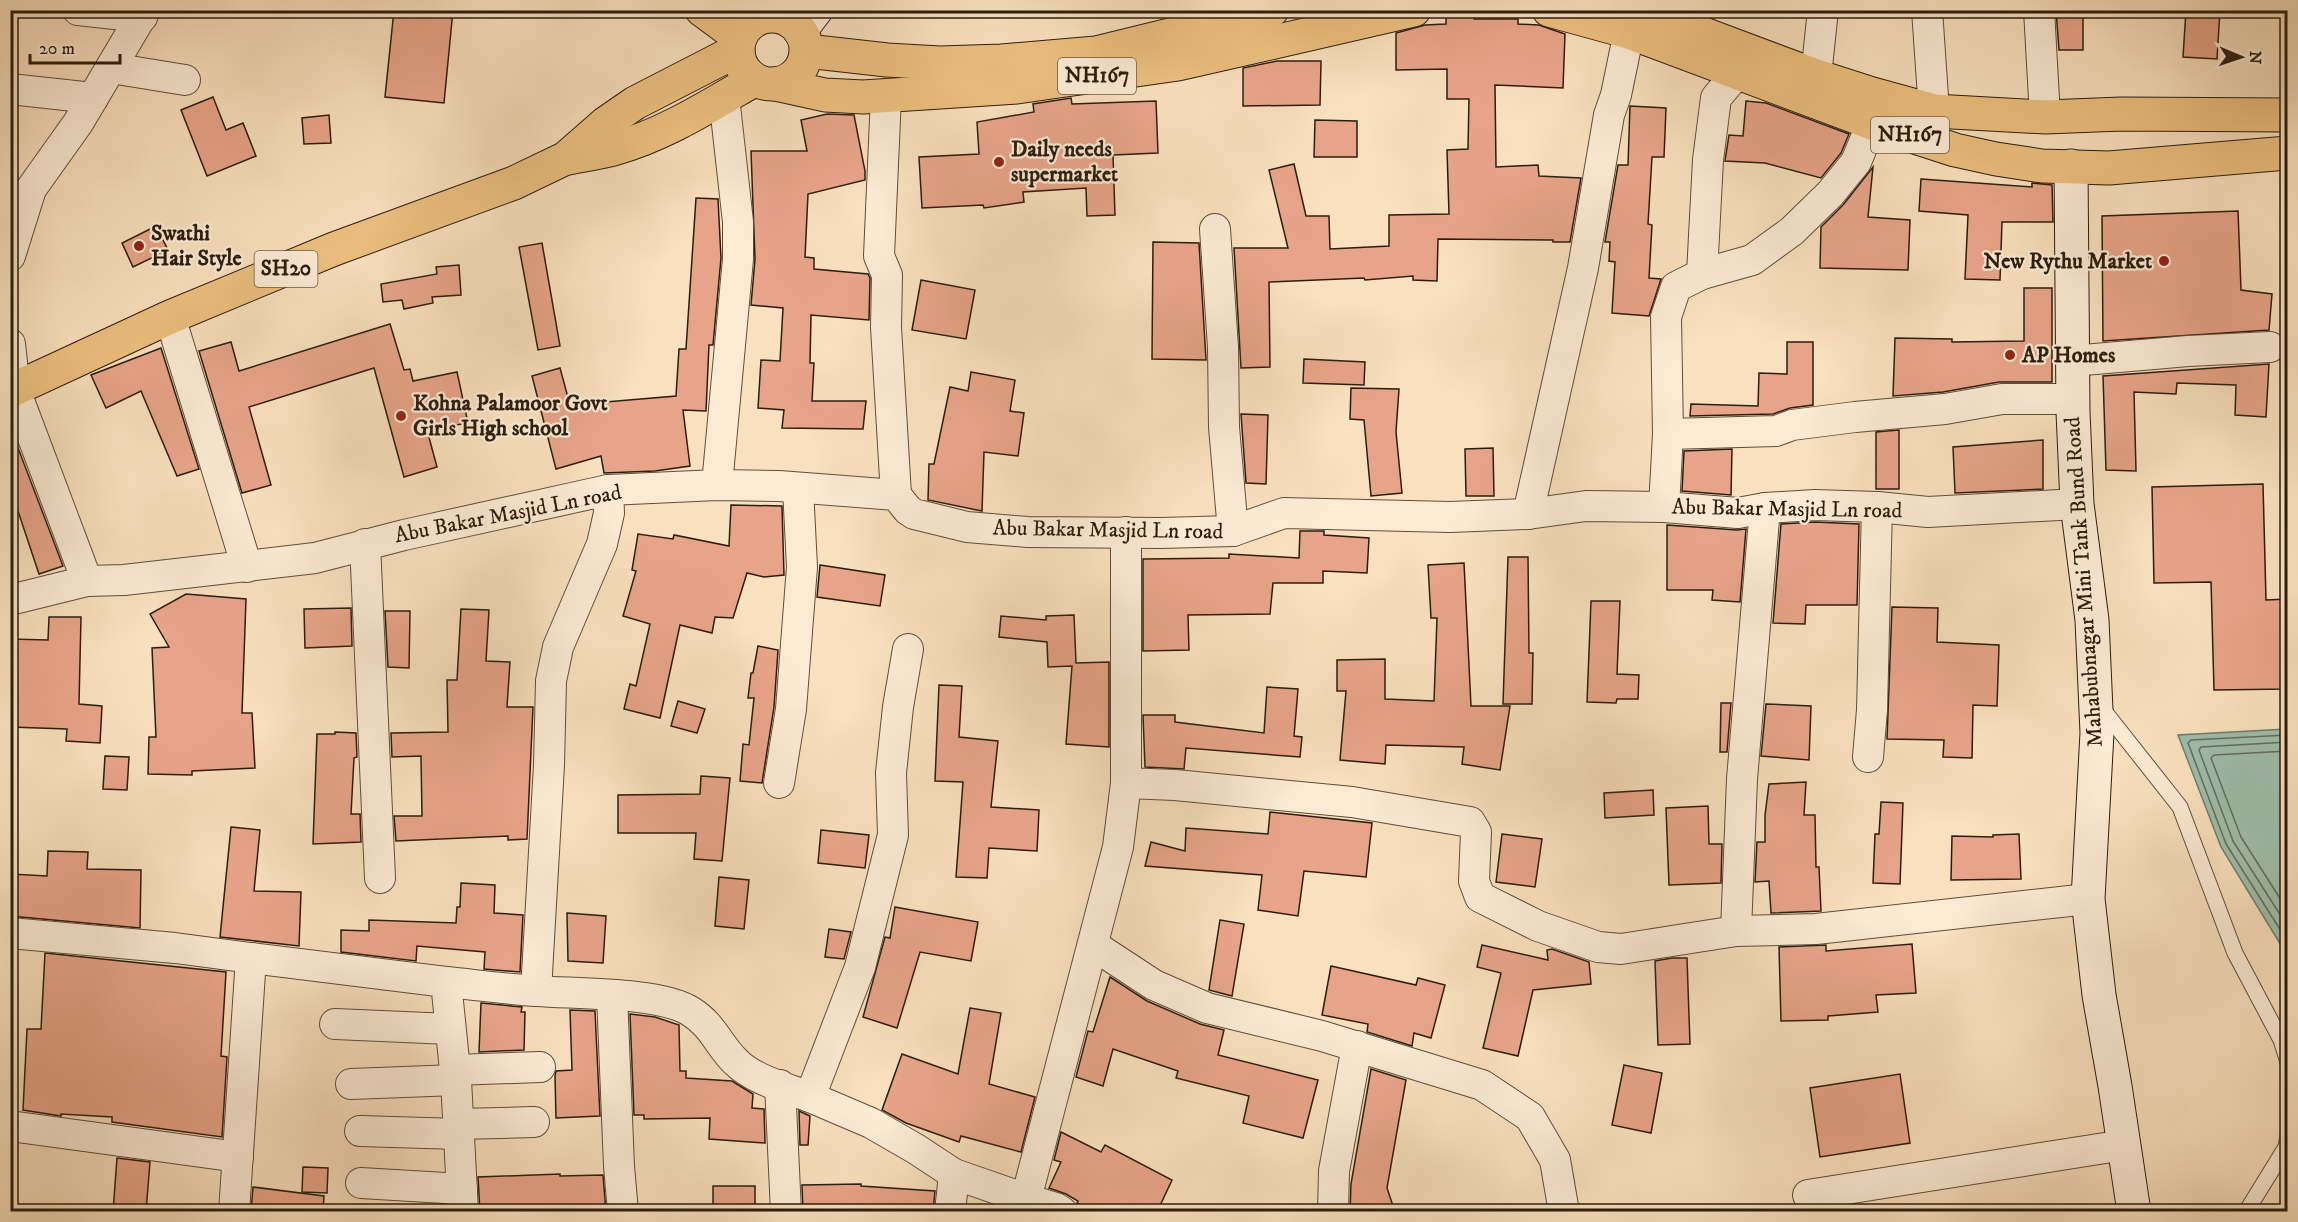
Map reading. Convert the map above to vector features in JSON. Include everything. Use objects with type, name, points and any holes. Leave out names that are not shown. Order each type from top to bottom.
[{"type":"main road","points":[[702,10],[744,30],[740,63],[746,72],[764,82],[785,82],[801,68],[807,31]]},
{"type":"main road","name":"NH167","points":[[744,30],[767,16],[780,17],[807,31],[887,60],[940,63],[1096,53],[1272,10]]},
{"type":"main road","name":"NH167","points":[[764,82],[825,95],[886,96],[1017,87],[1178,64],[1414,10]]},
{"type":"main road","name":"NH167","points":[[1549,10],[1635,21],[1934,111],[2058,116],[2288,115]]},
{"type":"main road","name":"NH167","points":[[1635,21],[1737,73],[1872,123],[1966,152],[2042,166],[2109,168],[2288,153]]},
{"type":"main road","name":"SH20","points":[[566,158],[606,123],[744,30]]},
{"type":"main road","name":"SH20","points":[[13,391],[170,316],[334,249],[514,183],[566,158],[612,149],[641,140],[681,123],[724,97],[764,82]]},
{"type":"main road","points":[[2058,116],[2071,166]]},
{"type":"street","points":[[10,256],[21,191],[78,123],[143,14],[78,10]]},
{"type":"street","points":[[1816,76],[1823,10]]},
{"type":"street","points":[[1927,10],[1934,111]]},
{"type":"street","points":[[2039,10],[2058,116]]},
{"type":"street","points":[[1528,514],[1583,268],[1609,115],[1635,21]]},
{"type":"street","points":[[111,68],[185,80]]},
{"type":"street","points":[[1702,274],[1708,160],[1716,98],[1737,73]]},
{"type":"street","points":[[10,89],[93,98]]},
{"type":"street","points":[[886,96],[879,256],[887,275],[886,327],[896,495]]},
{"type":"street","points":[[717,485],[738,259],[738,222],[724,97]]},
{"type":"street","points":[[1664,507],[1668,434],[1666,317],[1676,287],[1702,274],[1752,260],[1791,231],[1830,194],[1856,162],[1872,123]]},
{"type":"street","name":"Mahabubnagar Mini Tank Bund Road","points":[[2071,166],[2072,361],[2077,504],[2092,620],[2097,733],[2088,899],[2099,995],[2134,1212]]},
{"type":"street","points":[[1215,230],[1223,347],[1224,427],[1233,531]]},
{"type":"street","points":[[170,316],[247,567]]},
{"type":"street","points":[[10,344],[13,391],[87,580]]},
{"type":"street","points":[[2072,361],[2270,347]]},
{"type":"street","points":[[1668,434],[1776,431],[1792,425],[1945,409],[2002,399],[2073,399]]},
{"type":"street","name":"Abu Bakar Masjid Ln road","points":[[12,596],[87,580],[124,580],[315,558],[365,544],[608,490],[717,485],[896,495],[914,514],[967,527],[1028,532],[1233,531],[1284,513],[1450,516],[1528,514],[1586,506],[1664,507],[1738,513],[1765,508],[1815,505],[1877,507],[1928,512],[2077,504]]},
{"type":"street","points":[[779,783],[791,709],[802,567],[798,488]]},
{"type":"street","points":[[536,991],[549,765],[550,681],[558,647],[602,544],[609,513],[608,490]]},
{"type":"street","points":[[1868,757],[1873,687],[1877,507]]},
{"type":"street","points":[[1736,931],[1742,779],[1765,508]]},
{"type":"street","points":[[1026,1199],[1118,847],[1126,783],[1126,532]]},
{"type":"street","points":[[365,544],[380,878]]},
{"type":"street","points":[[810,1097],[860,967],[893,835],[891,773],[898,707],[908,649]]},
{"type":"street","points":[[1126,783],[1175,785],[1352,802],[1470,822],[1476,832],[1474,882],[1480,897],[1538,926],[1598,947],[1621,949],[1736,931],[1816,929],[2088,899]]},
{"type":"street","points":[[10,933],[175,948],[446,982],[661,1001],[689,1010],[711,1028],[736,1062],[756,1075],[871,1124],[916,1149],[954,1174],[1062,1212]]},
{"type":"street","points":[[1093,945],[1154,985],[1207,1008],[1357,1046],[1482,1085],[1530,1117],[1555,1160],[1564,1212]]},
{"type":"street","points":[[234,1212],[251,958]]},
{"type":"street","points":[[362,1183],[462,1200],[455,1075],[446,982]]},
{"type":"street","points":[[612,995],[623,1212]]},
{"type":"street","points":[[335,1024],[450,1029]]},
{"type":"street","points":[[1333,1212],[1334,1171],[1357,1046]]},
{"type":"street","points":[[351,1084],[540,1067]]},
{"type":"street","points":[[780,1085],[786,1212]]},
{"type":"street","points":[[360,1131],[458,1129],[534,1122]]},
{"type":"street","points":[[10,1126],[238,1157]]},
{"type":"street","points":[[1808,1195],[2124,1145]]},
{"type":"street","points":[[950,1212],[954,1174]]},
{"type":"lane","points":[[2096,700],[2180,807],[2235,953],[2282,1040],[2288,1062]]},
{"type":"lane","points":[[2246,1212],[2286,1146],[2288,1136]]},
{"type":"water","points":[[2288,729],[2287,955],[2221,847],[2178,735]]},
{"type":"building","points":[[394,10],[453,10],[444,103],[385,97]]},
{"type":"building","points":[[2056,10],[2083,10],[2083,50],[2059,50]]},
{"type":"building","points":[[2186,10],[2220,10],[2217,59],[2183,57]]},
{"type":"building","points":[[1446,12],[1473,12],[1474,19],[1518,19],[1518,24],[1539,25],[1565,34],[1563,88],[1495,85],[1496,167],[1538,165],[1539,176],[1581,178],[1570,242],[1438,239],[1437,281],[1413,280],[1413,276],[1365,280],[1364,278],[1269,282],[1270,367],[1241,368],[1234,248],[1288,248],[1269,170],[1294,164],[1306,216],[1329,216],[1330,249],[1389,246],[1389,215],[1449,214],[1447,150],[1468,149],[1469,99],[1447,99],[1447,69],[1396,70],[1396,33],[1425,25],[1446,24]]},
{"type":"building","points":[[1277,61],[1321,61],[1320,105],[1243,106],[1243,68]]},
{"type":"building","points":[[213,97],[226,130],[243,123],[256,156],[207,176],[181,110]]},
{"type":"building","points":[[1071,98],[1072,104],[1156,101],[1158,153],[1113,155],[1115,215],[1087,216],[1086,188],[1023,192],[1024,202],[984,208],[983,205],[922,208],[919,157],[979,154],[977,122],[1034,112],[1033,104]]},
{"type":"building","points":[[1746,101],[1766,103],[1849,134],[1841,153],[1821,178],[1765,163],[1725,161],[1729,135],[1743,136]]},
{"type":"building","points":[[1630,106],[1666,108],[1664,157],[1652,157],[1648,224],[1652,225],[1649,278],[1661,279],[1649,316],[1612,313],[1615,262],[1609,261],[1610,242],[1605,242],[1618,165],[1628,165]]},
{"type":"building","points":[[827,114],[854,115],[865,180],[808,194],[805,257],[814,258],[814,269],[868,274],[870,278],[869,320],[811,315],[810,363],[814,363],[812,401],[866,401],[863,429],[782,428],[784,410],[758,408],[761,360],[780,361],[783,308],[751,305],[755,259],[751,151],[807,151],[801,120]]},
{"type":"building","points":[[329,115],[331,143],[304,144],[302,118]]},
{"type":"building","points":[[1315,120],[1357,121],[1357,157],[1314,157]]},
{"type":"building","points":[[1873,167],[1868,217],[1910,220],[1908,270],[1820,268],[1821,227],[1843,205]]},
{"type":"building","points":[[1921,179],[2032,187],[2032,183],[2052,185],[2053,222],[2002,222],[2000,280],[1965,279],[1968,215],[1919,211]]},
{"type":"building","points":[[696,198],[718,199],[721,258],[713,345],[709,345],[706,411],[683,410],[690,466],[655,471],[604,473],[601,456],[556,469],[532,376],[560,368],[570,405],[676,396],[679,349],[686,349]]},
{"type":"building","points":[[2238,211],[2241,290],[2272,294],[2269,330],[2103,341],[2102,216]]},
{"type":"building","points":[[156,226],[168,250],[133,267],[122,243]]},
{"type":"building","points":[[1153,242],[1199,243],[1206,360],[1152,359]]},
{"type":"building","points":[[542,243],[560,346],[538,350],[519,247]]},
{"type":"building","points":[[459,265],[461,295],[432,297],[433,303],[404,309],[402,300],[383,302],[381,284],[437,274],[436,267]]},
{"type":"building","points":[[921,280],[975,290],[966,339],[912,330]]},
{"type":"building","points":[[2024,288],[2052,288],[2052,382],[1999,382],[1943,392],[1893,396],[1895,338],[1952,339],[1952,342],[2024,341]]},
{"type":"building","points":[[390,324],[404,370],[410,369],[413,381],[457,372],[468,423],[427,430],[437,467],[404,477],[374,368],[249,407],[271,485],[242,493],[199,351],[231,342],[239,371]]},
{"type":"building","points":[[1787,342],[1813,342],[1813,405],[1790,408],[1773,414],[1690,416],[1691,404],[1758,406],[1759,373],[1787,374]]},
{"type":"building","points":[[161,348],[199,469],[177,476],[141,391],[106,408],[91,375]]},
{"type":"building","points":[[1304,359],[1365,362],[1364,385],[1303,383]]},
{"type":"building","points":[[2269,364],[2266,417],[2235,415],[2236,385],[2177,383],[2176,394],[2134,392],[2136,471],[2106,470],[2103,376]]},
{"type":"building","points":[[971,372],[1015,380],[1010,411],[1024,413],[1018,456],[984,452],[982,511],[928,500],[929,464],[934,464],[950,387],[968,391]]},
{"type":"building","points":[[1351,388],[1399,389],[1396,432],[1402,493],[1371,496],[1364,420],[1350,419]]},
{"type":"building","points":[[1241,414],[1268,415],[1266,484],[1246,483]]},
{"type":"building","points":[[10,427],[63,566],[39,574],[10,487]]},
{"type":"building","points":[[1899,430],[1899,489],[1876,489],[1876,432]]},
{"type":"building","points":[[2043,440],[2043,489],[1955,493],[1953,447]]},
{"type":"building","points":[[1493,448],[1494,496],[1466,496],[1465,449]]},
{"type":"building","points":[[1732,449],[1731,495],[1682,491],[1684,451]]},
{"type":"building","points":[[2263,484],[2266,600],[2288,599],[2288,689],[2214,690],[2211,582],[2154,583],[2152,487]]},
{"type":"building","points":[[731,505],[782,506],[784,575],[764,577],[747,573],[733,618],[715,617],[712,633],[680,625],[660,718],[624,709],[630,684],[636,686],[650,624],[623,616],[636,571],[632,570],[638,534],[673,539],[674,535],[729,546]]},
{"type":"building","points":[[1815,522],[1859,524],[1857,605],[1806,605],[1805,624],[1773,623],[1781,524]]},
{"type":"building","points":[[1667,525],[1746,529],[1740,602],[1712,600],[1713,590],[1667,590]]},
{"type":"building","points":[[1300,531],[1324,531],[1324,535],[1369,538],[1367,573],[1323,571],[1323,583],[1273,583],[1270,614],[1188,615],[1189,650],[1143,651],[1143,559],[1229,558],[1229,554],[1299,558]]},
{"type":"building","points":[[1508,557],[1528,557],[1529,653],[1533,653],[1532,704],[1503,704]]},
{"type":"building","points":[[1464,563],[1471,706],[1510,706],[1500,770],[1462,764],[1464,747],[1386,745],[1385,764],[1340,760],[1346,691],[1337,691],[1337,660],[1385,659],[1385,699],[1434,701],[1437,618],[1431,618],[1428,565]]},
{"type":"building","points":[[820,565],[885,575],[880,606],[817,597]]},
{"type":"building","points":[[186,594],[246,599],[242,713],[252,713],[255,768],[192,771],[192,775],[148,774],[149,737],[156,737],[152,648],[169,647],[150,614]]},
{"type":"building","points":[[1591,601],[1620,601],[1617,674],[1639,675],[1638,699],[1617,699],[1616,703],[1587,702]]},
{"type":"building","points":[[1892,607],[1938,608],[1937,642],[1999,645],[1997,706],[1973,705],[1972,758],[1943,757],[1944,740],[1887,739]]},
{"type":"building","points":[[351,608],[352,646],[305,648],[304,609]]},
{"type":"building","points":[[461,609],[489,610],[486,661],[510,662],[507,707],[533,707],[527,839],[508,840],[508,836],[396,841],[394,816],[422,816],[421,756],[392,757],[391,733],[448,732],[447,680],[457,680]]},
{"type":"building","points":[[385,611],[410,611],[409,668],[388,667]]},
{"type":"building","points":[[1074,615],[1076,663],[1109,662],[1109,747],[1066,744],[1072,666],[1048,667],[1047,642],[999,637],[1001,616],[1046,620],[1046,616]]},
{"type":"building","points":[[49,617],[81,617],[79,704],[102,706],[100,743],[66,741],[67,729],[10,727],[10,639],[48,640]]},
{"type":"building","points":[[758,646],[778,650],[774,707],[762,783],[740,781],[743,744],[749,745],[754,698],[748,698]]},
{"type":"building","points":[[939,685],[962,686],[959,737],[998,741],[991,807],[1039,810],[1037,851],[989,848],[987,878],[956,877],[963,782],[935,781]]},
{"type":"building","points":[[1267,687],[1298,689],[1294,736],[1302,737],[1300,757],[1186,748],[1184,769],[1145,767],[1143,715],[1175,715],[1175,722],[1264,733]]},
{"type":"building","points":[[678,701],[705,709],[697,733],[671,726]]},
{"type":"building","points":[[1721,703],[1731,703],[1727,752],[1720,752]]},
{"type":"building","points":[[1766,704],[1811,706],[1809,760],[1761,756]]},
{"type":"building","points":[[335,732],[356,733],[357,757],[354,758],[351,814],[360,814],[361,842],[313,844],[317,734],[335,734]]},
{"type":"building","points":[[105,756],[129,757],[127,790],[103,789]]},
{"type":"building","points":[[701,776],[730,778],[722,861],[694,859],[696,833],[618,833],[618,795],[700,794]]},
{"type":"building","points":[[1806,782],[1804,815],[1815,815],[1816,867],[1819,867],[1821,911],[1771,913],[1769,881],[1755,882],[1757,842],[1765,842],[1765,815],[1769,784]]},
{"type":"building","points":[[1653,790],[1654,815],[1605,818],[1604,793]]},
{"type":"building","points":[[1881,802],[1903,803],[1900,884],[1873,883],[1875,834],[1879,834]]},
{"type":"building","points":[[1708,806],[1709,844],[1722,844],[1721,883],[1669,885],[1666,808]]},
{"type":"building","points":[[1270,812],[1372,823],[1366,877],[1304,871],[1298,916],[1258,910],[1262,875],[1145,866],[1151,842],[1185,851],[1186,828],[1268,834]]},
{"type":"building","points":[[231,827],[260,830],[254,891],[301,892],[299,946],[220,937]]},
{"type":"building","points":[[821,830],[869,835],[865,868],[818,863]]},
{"type":"building","points":[[1502,834],[1542,839],[1535,887],[1496,882]]},
{"type":"building","points":[[2019,834],[2021,879],[1951,880],[1952,836],[1993,837],[1993,835]]},
{"type":"building","points":[[48,851],[88,852],[87,869],[141,870],[140,928],[10,916],[10,874],[47,876]]},
{"type":"building","points":[[719,877],[749,880],[744,929],[715,926]]},
{"type":"building","points":[[461,883],[495,885],[494,913],[523,915],[520,972],[484,969],[485,952],[417,946],[416,961],[341,952],[341,930],[369,931],[369,920],[456,923],[457,907],[460,907]]},
{"type":"building","points":[[895,907],[978,922],[971,961],[920,952],[897,1028],[863,1017],[885,937],[890,938]]},
{"type":"building","points":[[567,913],[606,916],[603,963],[568,961]]},
{"type":"building","points":[[1220,920],[1244,924],[1232,996],[1209,990]]},
{"type":"building","points":[[829,929],[851,932],[844,959],[825,957]]},
{"type":"building","points":[[1912,944],[1916,993],[1876,995],[1878,1012],[1828,1016],[1828,1020],[1781,1021],[1779,947],[1826,945],[1826,951]]},
{"type":"building","points":[[1482,945],[1548,960],[1547,950],[1552,949],[1589,962],[1591,984],[1533,990],[1518,1056],[1483,1048],[1501,973],[1477,967]]},
{"type":"building","points":[[45,953],[226,972],[221,1056],[227,1057],[222,1137],[112,1122],[112,1117],[61,1114],[61,1116],[23,1110],[27,1029],[41,1029]]},
{"type":"building","points":[[1687,958],[1690,1044],[1658,1045],[1655,961]]},
{"type":"building","points":[[1331,966],[1416,985],[1418,978],[1445,985],[1431,1038],[1414,1033],[1412,1046],[1367,1032],[1368,1024],[1322,1015]]},
{"type":"building","points":[[1110,977],[1147,1001],[1200,1024],[1224,1030],[1218,1055],[1318,1080],[1303,1138],[1243,1123],[1249,1096],[1176,1078],[1178,1071],[1113,1049],[1103,1086],[1076,1077],[1088,1031],[1093,1032]]},
{"type":"building","points":[[481,1003],[522,1007],[521,1012],[525,1012],[524,1050],[479,1052]]},
{"type":"building","points":[[970,1008],[1001,1013],[989,1084],[1035,1097],[1021,1152],[961,1136],[959,1142],[906,1123],[882,1110],[902,1054],[958,1074]]},
{"type":"building","points":[[570,1010],[595,1011],[600,1116],[556,1118],[556,1071],[572,1070]]},
{"type":"building","points":[[630,1014],[655,1017],[679,1025],[680,1071],[686,1071],[686,1078],[732,1081],[753,1094],[752,1108],[764,1109],[765,1143],[709,1139],[710,1118],[644,1119],[644,1115],[634,1115]]},
{"type":"building","points":[[1624,1065],[1662,1073],[1651,1133],[1612,1125]]},
{"type":"building","points":[[1371,1069],[1406,1080],[1387,1188],[1395,1212],[1350,1212],[1351,1184]]},
{"type":"building","points":[[1900,1074],[1910,1143],[1820,1157],[1810,1088]]},
{"type":"building","points":[[799,1111],[810,1116],[808,1145],[800,1145]]},
{"type":"building","points":[[1061,1132],[1101,1152],[1105,1145],[1172,1180],[1157,1212],[1094,1212],[1066,1194],[1049,1188],[1061,1162],[1054,1160]]},
{"type":"building","points":[[117,1158],[150,1162],[146,1212],[113,1212]]},
{"type":"building","points":[[303,1167],[328,1168],[327,1193],[302,1192]]},
{"type":"building","points":[[560,1174],[560,1176],[603,1175],[606,1212],[480,1212],[478,1177]]},
{"type":"building","points":[[861,1184],[861,1186],[935,1191],[933,1212],[803,1212],[802,1185]]},
{"type":"building","points":[[713,1186],[755,1186],[755,1212],[713,1212]]},
{"type":"building","points":[[253,1187],[324,1196],[323,1212],[251,1212]]},
{"type":"place","name":"Daily needs supermarket","points":[[999,162]]},
{"type":"place","name":"Swathi Hair Style","points":[[139,246]]},
{"type":"place","name":"New Rythu Market","points":[[2164,261]]},
{"type":"place","name":"AP Homes","points":[[2010,355]]},
{"type":"place","name":"Kohna Palamoor Govt Girls High school","points":[[401,416]]}]
